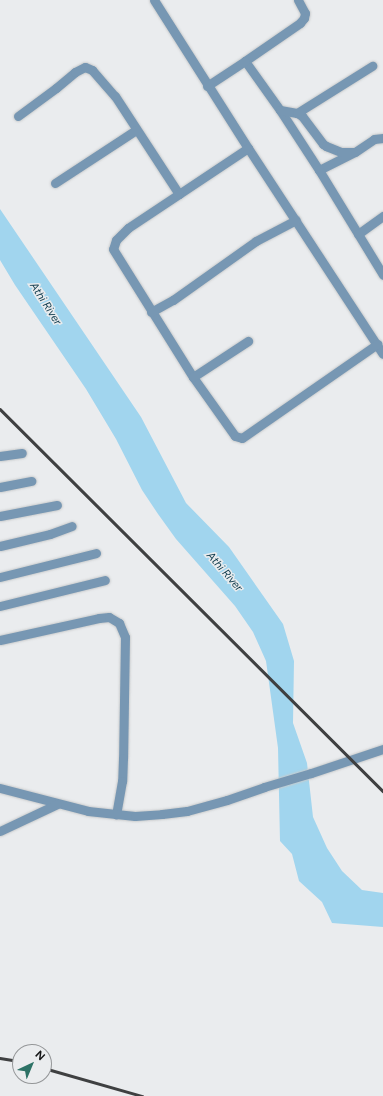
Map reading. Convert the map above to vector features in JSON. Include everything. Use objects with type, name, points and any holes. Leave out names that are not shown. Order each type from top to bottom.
[{"type":"street","points":[[154,0],[207,86],[383,354]]},
{"type":"street","points":[[207,86],[300,23],[304,18],[305,13],[298,0]]},
{"type":"street","points":[[246,61],[319,170],[383,275]]},
{"type":"street","points":[[297,113],[372,66]]},
{"type":"street","points":[[18,116],[52,92],[81,67],[92,70],[115,96],[179,194]]},
{"type":"street","points":[[280,110],[297,113],[305,118],[323,144],[337,150],[354,152]]},
{"type":"street","points":[[55,183],[136,130]]},
{"type":"street","points":[[319,170],[354,152],[374,138],[383,138]]},
{"type":"street","points":[[248,148],[128,228],[113,245],[114,254],[151,312],[232,432],[235,436],[242,438],[376,344]]},
{"type":"street","points":[[358,234],[383,216]]},
{"type":"street","points":[[151,312],[173,300],[256,241],[296,220]]},
{"type":"street","points":[[193,376],[248,341]]},
{"type":"street","points":[[0,456],[22,453]]},
{"type":"street","points":[[0,487],[31,481]]},
{"type":"street","points":[[0,516],[57,505]]},
{"type":"street","points":[[0,546],[50,534],[72,526]]},
{"type":"street","points":[[0,577],[96,553]]},
{"type":"street","points":[[0,606],[105,580]]},
{"type":"street","points":[[0,640],[99,618],[109,617],[119,623],[125,637],[123,766],[116,814]]},
{"type":"street","points":[[0,788],[88,811],[135,816],[187,811],[228,800],[383,749]]},
{"type":"street","points":[[0,831],[13,823],[57,804]]},
{"type":"water","name":"Athi River","points":[[0,209],[141,417],[186,503],[229,547],[283,624],[294,661],[293,723],[307,763],[313,817],[327,848],[342,871],[362,890],[383,893],[383,927],[332,923],[322,902],[299,881],[292,854],[280,841],[278,748],[266,661],[253,632],[235,606],[176,539],[142,490],[116,439],[86,389],[15,285],[0,260]]},
{"type":"railway","points":[[0,409],[383,791]]},
{"type":"railway","points":[[0,1058],[12,1060]]},
{"type":"railway","points":[[52,1070],[142,1096]]}]
